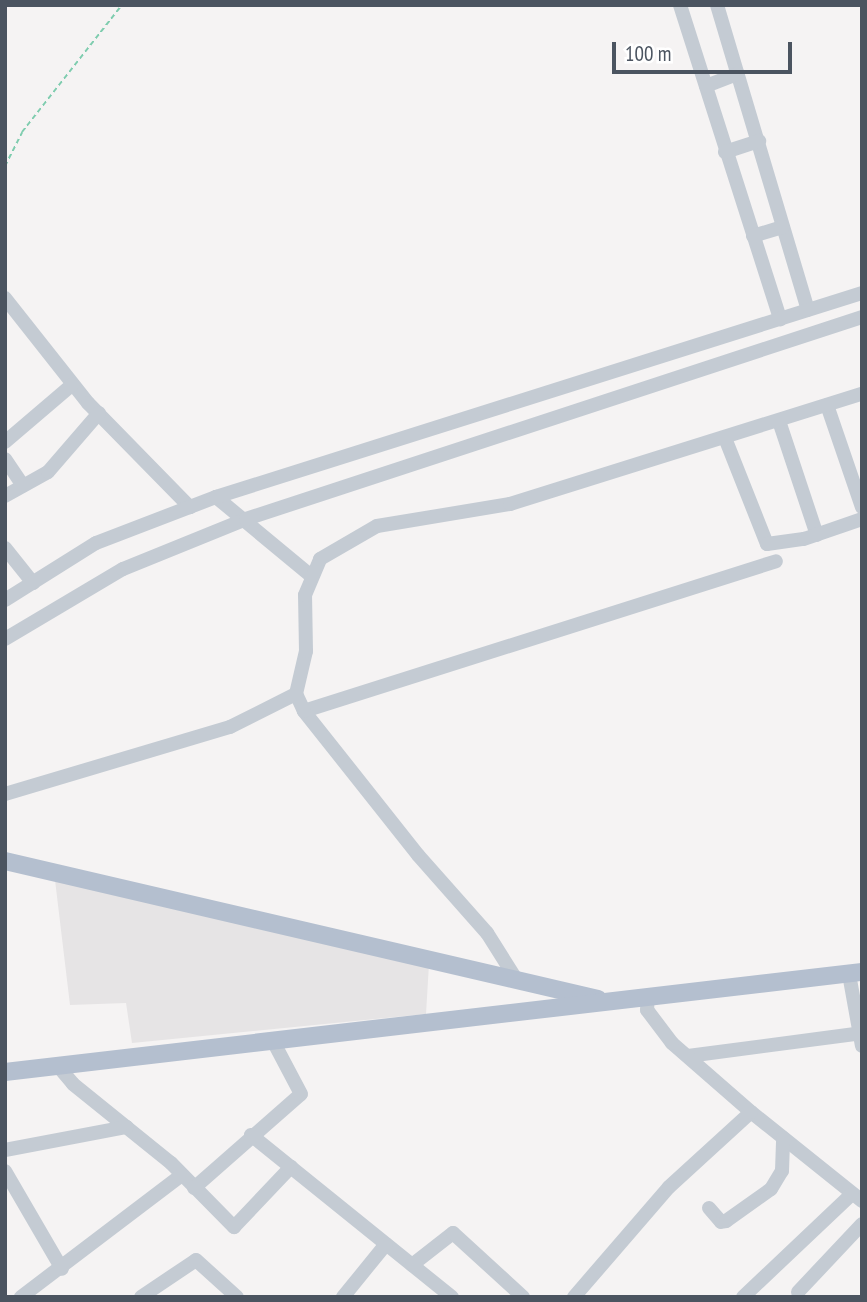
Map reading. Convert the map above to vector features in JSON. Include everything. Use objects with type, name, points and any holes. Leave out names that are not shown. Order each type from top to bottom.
[{"type":"main road","points":[[5,861],[608,1002]]},
{"type":"main road","points":[[5,1072],[855,973]]},
{"type":"street","points":[[681,5],[725,152],[790,341]]},
{"type":"street","points":[[717,5],[783,227],[822,330]]},
{"type":"street","points":[[706,86],[738,74]]},
{"type":"street","points":[[725,152],[759,141]]},
{"type":"street","points":[[753,236],[783,227]]},
{"type":"street","points":[[5,600],[96,543],[216,497],[862,293]]},
{"type":"street","points":[[5,298],[99,414],[190,507]]},
{"type":"street","points":[[5,639],[123,569],[246,519],[862,317]]},
{"type":"street","points":[[637,364],[642,389]]},
{"type":"street","points":[[5,442],[73,384]]},
{"type":"street","points":[[516,979],[487,933],[418,855],[304,711],[296,694],[306,650],[305,595],[320,559],[377,526],[510,504],[862,394]]},
{"type":"street","points":[[827,405],[862,506]]},
{"type":"street","points":[[5,496],[48,472],[99,414]]},
{"type":"street","points":[[779,421],[817,535]]},
{"type":"street","points":[[726,438],[768,544],[817,535],[862,519]]},
{"type":"street","points":[[5,459],[23,486]]},
{"type":"street","points":[[216,497],[246,519],[311,576]]},
{"type":"street","points":[[5,548],[33,583]]},
{"type":"street","points":[[304,711],[776,561]]},
{"type":"street","points":[[5,794],[230,727],[296,694]]},
{"type":"street","points":[[688,1056],[861,1037],[855,973]]},
{"type":"street","points":[[648,997],[647,1010],[688,1056],[751,1112],[857,1198],[743,1297]]},
{"type":"street","points":[[194,1188],[251,1135],[302,1094],[273,1041]]},
{"type":"street","points":[[58,1066],[182,1175],[234,1227],[291,1167]]},
{"type":"street","points":[[574,1297],[669,1187],[751,1112]]},
{"type":"street","points":[[5,1150],[127,1127]]},
{"type":"street","points":[[251,1135],[452,1297]]},
{"type":"street","points":[[709,1208],[721,1222],[726,1221],[771,1189],[782,1171],[783,1138]]},
{"type":"street","points":[[5,1171],[62,1269]]},
{"type":"street","points":[[29,1295],[182,1175]]},
{"type":"street","points":[[798,1292],[862,1224]]},
{"type":"street","points":[[412,1265],[453,1233],[523,1297]]},
{"type":"street","points":[[343,1297],[386,1244]]},
{"type":"street","points":[[141,1297],[159,1292],[196,1260],[237,1297]]},
{"type":"path","points":[[5,166],[22,132],[122,5]]},
{"type":"shaded area","points":[[55,880],[429,964],[426,1014],[132,1043],[126,1003],[70,1005]]}]
